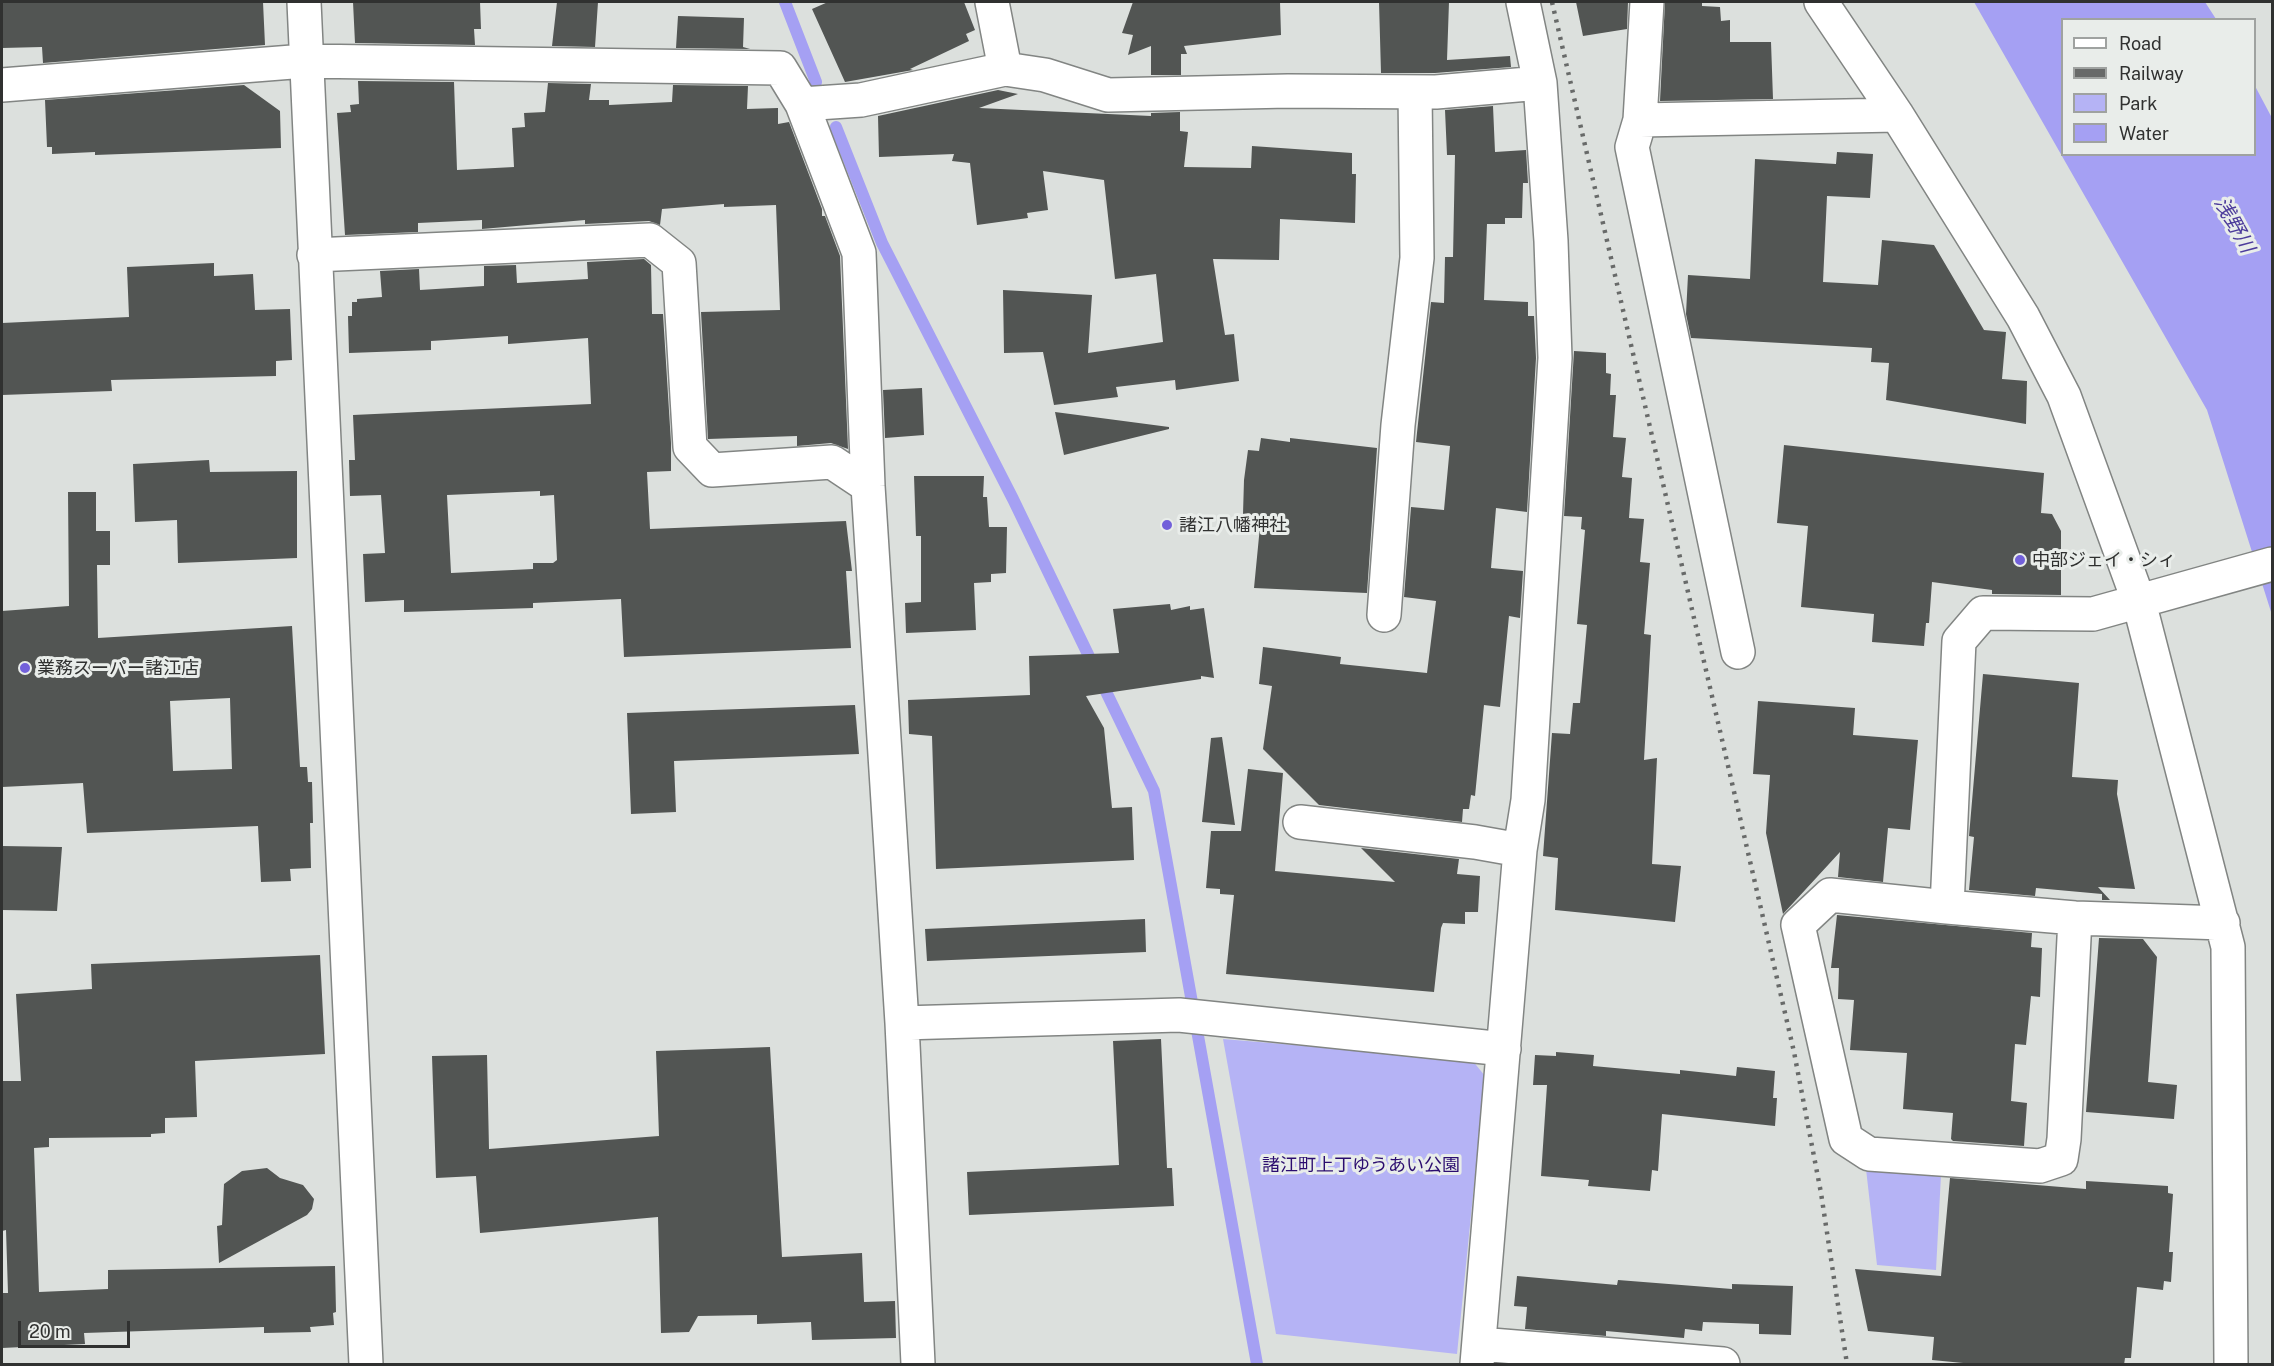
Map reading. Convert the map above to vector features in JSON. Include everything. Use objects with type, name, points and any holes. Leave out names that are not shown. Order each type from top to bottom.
[{"type":"street","points":[[304,2],[366,1365]]},
{"type":"street","points":[[992,2],[1005,69]]},
{"type":"street","points":[[1523,2],[1540,83],[1556,358],[1528,801],[1520,850],[1478,1354],[1723,1365]]},
{"type":"street","points":[[1647,2],[1640,120],[1632,147],[1738,652]]},
{"type":"street","points":[[1819,2],[1898,115],[2023,317],[2064,396],[2139,602],[2228,947],[2232,1365]]},
{"type":"street","points":[[2,85],[305,62],[780,68],[802,104],[859,253],[868,486],[902,1023],[918,1365]]},
{"type":"street","points":[[802,104],[861,100],[1005,69],[1045,75],[1108,95],[1288,91],[1415,92],[1540,83]]},
{"type":"street","points":[[1384,615],[1398,425],[1417,258],[1415,92]]},
{"type":"street","points":[[1640,120],[1898,115]]},
{"type":"street","points":[[314,255],[650,240],[679,263],[690,447],[712,471],[832,462],[868,486]]},
{"type":"street","points":[[1947,906],[1959,641],[1983,613],[2093,614],[2193,588],[2272,564]]},
{"type":"street","points":[[1300,822],[1474,842],[1520,850]]},
{"type":"street","points":[[2074,918],[2064,1139],[2061,1159],[2040,1166],[1869,1154],[1846,1139],[1798,925],[1830,895],[2074,918],[2223,923]]},
{"type":"street","points":[[902,1023],[1194,1016],[1504,1049]]},
{"type":"green space","name":"諸江町上丁ゆうあい公園","points":[[1223,1039],[1472,1060],[1485,1076],[1457,1354],[1276,1334]]},
{"type":"green space","points":[[1866,1169],[1941,1175],[1936,1270],[1877,1265]]},
{"type":"water","points":[[1974,2],[2205,2],[2215,18],[2061,18],[2061,154]]},
{"type":"water","name":"浅野川","points":[[2256,88],[2272,118],[2272,615],[2207,410],[2062,156],[2256,156]]},
{"type":"building","points":[[2,2],[263,2],[265,45],[43,63],[42,47],[2,48]]},
{"type":"building","points":[[353,2],[480,2],[481,29],[474,29],[475,45],[355,43]]},
{"type":"building","points":[[557,2],[598,2],[595,47],[552,46]]},
{"type":"building","points":[[828,2],[964,2],[975,30],[966,34],[969,41],[910,69],[913,70],[845,82],[812,9]]},
{"type":"building","points":[[1133,2],[1280,2],[1281,35],[1184,46],[1187,54],[1181,54],[1181,75],[1151,75],[1151,46],[1128,55],[1133,35],[1122,33]]},
{"type":"building","points":[[1379,2],[1449,2],[1447,60],[1510,56],[1511,67],[1435,73],[1381,73]]},
{"type":"building","points":[[1576,2],[1628,2],[1627,29],[1583,36]]},
{"type":"building","points":[[1665,2],[1702,2],[1702,6],[1720,7],[1721,21],[1730,20],[1730,42],[1771,42],[1773,99],[1660,101]]},
{"type":"building","points":[[678,16],[744,18],[743,47],[750,49],[676,48]]},
{"type":"building","points":[[358,81],[454,82],[457,170],[514,167],[512,128],[525,127],[524,113],[545,112],[548,83],[591,84],[589,100],[609,100],[609,105],[672,102],[673,85],[748,86],[747,109],[778,108],[778,124],[789,122],[822,209],[822,216],[825,216],[840,256],[848,449],[831,443],[797,446],[797,436],[708,439],[701,312],[780,310],[776,205],[724,207],[724,204],[662,209],[660,225],[649,221],[585,224],[585,220],[482,229],[482,220],[418,223],[418,232],[345,235],[337,113],[351,112],[350,105],[359,104]]},
{"type":"building","points":[[244,85],[280,111],[281,148],[95,155],[95,152],[52,154],[52,147],[47,147],[45,100]]},
{"type":"building","points":[[998,90],[1018,94],[979,108],[1151,116],[1151,113],[1180,112],[1180,131],[1188,132],[1184,167],[1251,168],[1252,146],[1352,153],[1352,174],[1356,174],[1355,223],[1280,219],[1279,260],[1213,259],[1225,335],[1234,334],[1239,381],[1176,390],[1175,380],[1116,387],[1118,397],[1054,405],[1043,352],[1004,353],[1003,290],[1092,295],[1088,353],[1163,342],[1156,274],[1115,279],[1104,180],[1043,171],[1048,210],[1027,213],[1028,218],[977,225],[970,163],[952,161],[954,154],[879,157],[878,116]]},
{"type":"building","points":[[1493,106],[1495,152],[1526,150],[1528,183],[1523,183],[1522,218],[1505,218],[1505,224],[1487,224],[1484,300],[1528,302],[1528,316],[1534,316],[1536,358],[1527,512],[1496,508],[1491,568],[1523,571],[1520,618],[1509,616],[1500,707],[1484,705],[1475,796],[1471,795],[1469,809],[1463,809],[1462,822],[1319,805],[1263,749],[1272,686],[1259,684],[1263,647],[1341,657],[1340,664],[1427,673],[1436,601],[1404,597],[1411,507],[1444,510],[1450,446],[1416,442],[1431,302],[1444,303],[1445,257],[1453,257],[1455,155],[1447,155],[1445,110]]},
{"type":"building","points":[[1837,152],[1873,154],[1870,198],[1827,196],[1823,282],[1878,285],[1882,240],[1934,245],[1984,330],[2006,332],[2002,379],[2027,381],[2026,424],[1886,400],[1889,363],[1871,362],[1872,348],[1691,338],[1686,314],[1688,275],[1750,279],[1755,159],[1836,164]]},
{"type":"building","points":[[644,259],[651,265],[652,314],[663,314],[671,471],[647,472],[650,529],[846,521],[852,571],[846,571],[851,648],[624,657],[621,599],[533,603],[533,608],[404,612],[404,600],[365,602],[363,554],[385,553],[381,495],[350,496],[349,460],[355,460],[353,415],[591,404],[588,338],[508,344],[508,336],[431,341],[431,350],[349,353],[348,316],[352,316],[352,302],[357,302],[357,299],[382,297],[380,271],[419,269],[420,290],[484,286],[484,266],[516,265],[517,283],[588,279],[587,262]],"holes":[[[540,491],[540,496],[554,495],[557,560],[553,563],[533,563],[533,569],[451,573],[447,495]]]},
{"type":"building","points":[[214,263],[214,276],[253,274],[255,310],[290,309],[292,360],[276,361],[276,376],[111,380],[112,391],[2,395],[2,323],[129,317],[127,267]]},
{"type":"building","points":[[1574,351],[1606,353],[1606,373],[1611,374],[1610,395],[1616,395],[1613,437],[1626,438],[1622,477],[1632,478],[1629,518],[1644,519],[1640,562],[1650,563],[1644,634],[1651,635],[1644,760],[1657,758],[1652,864],[1681,866],[1675,922],[1555,910],[1558,858],[1543,856],[1552,733],[1570,734],[1573,703],[1580,703],[1587,625],[1577,624],[1585,530],[1581,529],[1582,517],[1564,516]]},
{"type":"building","points":[[922,388],[924,435],[885,438],[883,390]]},
{"type":"building","points":[[1055,412],[1169,427],[1169,429],[1064,455]]},
{"type":"building","points":[[1261,438],[1290,442],[1290,438],[1377,448],[1367,593],[1254,588],[1261,516],[1243,514],[1244,480],[1248,450],[1259,451]]},
{"type":"building","points":[[1784,445],[2044,473],[2041,513],[2052,514],[2061,531],[2061,595],[1992,594],[1992,590],[1932,582],[1929,623],[1926,623],[1924,646],[1872,642],[1874,614],[1801,607],[1808,526],[1777,523]]},
{"type":"building","points":[[209,460],[210,472],[297,471],[297,558],[178,563],[177,520],[135,522],[133,464]]},
{"type":"building","points":[[914,476],[984,476],[983,497],[987,497],[989,527],[1007,527],[1006,573],[991,574],[991,582],[974,583],[976,630],[906,633],[905,603],[921,602],[921,536],[916,536]]},
{"type":"building","points":[[68,492],[96,492],[96,531],[110,531],[110,565],[97,565],[98,638],[292,626],[300,767],[307,767],[308,782],[312,782],[311,868],[290,869],[291,881],[261,882],[258,826],[87,833],[83,783],[2,787],[2,611],[69,606]],"holes":[[[230,698],[232,769],[173,771],[170,701]]]},
{"type":"building","points":[[1170,604],[1171,610],[1190,606],[1190,610],[1204,608],[1214,678],[1201,676],[1201,679],[1086,696],[1104,728],[1112,808],[1132,807],[1134,860],[936,869],[932,736],[909,734],[908,700],[1030,695],[1029,656],[1119,653],[1113,609]]},
{"type":"building","points":[[1983,674],[2079,683],[2072,777],[2118,780],[2117,794],[2135,889],[2098,887],[2110,900],[2102,900],[2102,894],[2036,888],[2035,896],[1969,890],[1974,837],[1969,836]]},
{"type":"building","points":[[1758,701],[1855,708],[1853,735],[1918,740],[1910,830],[1888,828],[1883,882],[1838,877],[1840,852],[1783,914],[1766,833],[1770,775],[1753,774]]},
{"type":"building","points":[[855,705],[859,754],[674,761],[676,812],[631,814],[627,713]]},
{"type":"building","points":[[1222,737],[1235,825],[1202,822],[1211,738]]},
{"type":"building","points":[[1248,769],[1283,773],[1275,871],[1395,882],[1361,848],[1459,859],[1457,874],[1480,876],[1478,912],[1465,912],[1465,924],[1443,923],[1441,928],[1434,992],[1226,974],[1234,895],[1220,894],[1220,889],[1206,888],[1211,831],[1241,831]]},
{"type":"building","points":[[2,846],[62,847],[57,911],[2,910]]},
{"type":"building","points":[[1837,915],[2032,933],[2031,947],[2042,948],[2040,997],[2031,996],[2026,1045],[2015,1044],[2011,1101],[2027,1103],[2024,1146],[1953,1141],[1951,1139],[1953,1113],[1903,1109],[1907,1053],[1850,1050],[1854,1000],[1838,999],[1839,968],[1831,968]]},
{"type":"building","points":[[1145,919],[1146,952],[927,961],[925,929]]},
{"type":"building","points":[[2099,938],[2143,939],[2157,957],[2148,1082],[2177,1085],[2174,1119],[2086,1112]]},
{"type":"building","points":[[320,955],[325,1054],[195,1061],[197,1117],[165,1118],[165,1133],[151,1134],[151,1137],[49,1138],[49,1147],[34,1148],[39,1292],[108,1289],[108,1270],[335,1266],[334,1325],[310,1327],[311,1332],[264,1333],[264,1327],[84,1333],[85,1344],[2,1348],[2,1293],[8,1293],[6,1230],[2,1231],[2,1081],[21,1081],[16,994],[92,989],[91,964]]},
{"type":"building","points":[[1161,1039],[1167,1168],[1172,1168],[1174,1206],[969,1215],[967,1172],[1119,1165],[1113,1041]]},
{"type":"building","points":[[770,1047],[782,1257],[862,1253],[864,1302],[895,1301],[896,1338],[812,1340],[811,1322],[757,1324],[757,1315],[698,1316],[689,1332],[661,1333],[658,1217],[480,1233],[476,1176],[436,1178],[432,1056],[487,1055],[489,1149],[659,1136],[656,1051]]},
{"type":"building","points":[[1556,1052],[1594,1055],[1593,1066],[1680,1074],[1680,1070],[1736,1076],[1737,1067],[1775,1071],[1773,1098],[1777,1098],[1775,1126],[1662,1114],[1658,1171],[1652,1170],[1650,1191],[1588,1186],[1589,1180],[1541,1176],[1547,1085],[1533,1085],[1535,1055],[1556,1056]]},
{"type":"building","points":[[267,1168],[280,1178],[303,1185],[314,1199],[312,1209],[307,1215],[219,1263],[217,1226],[222,1225],[224,1184],[242,1171]]},
{"type":"building","points":[[1950,1178],[2086,1189],[2086,1181],[2168,1186],[2168,1193],[2173,1194],[2169,1252],[2173,1252],[2171,1282],[2164,1281],[2163,1290],[2137,1287],[2131,1358],[2125,1358],[2124,1365],[1984,1365],[1932,1360],[1934,1337],[1868,1331],[1855,1269],[1941,1276]]},
{"type":"building","points":[[1517,1276],[1617,1285],[1618,1280],[1732,1289],[1732,1284],[1793,1286],[1791,1335],[1759,1334],[1759,1324],[1703,1322],[1702,1331],[1685,1329],[1684,1338],[1606,1331],[1606,1336],[1525,1329],[1527,1307],[1514,1306]]},
{"type":"waterway","points":[[785,2],[816,82]]},
{"type":"waterway","points":[[836,127],[882,243],[1013,499],[1154,791],[1257,1364]]},
{"type":"railway","points":[[1552,2],[1794,1052],[1821,1193],[1847,1364]]},
{"type":"place","name":"諸江八幡神社","points":[[1167,525]]},
{"type":"place","name":"中部ジェイ・シィ","points":[[2020,560]]},
{"type":"place","name":"業務スーパー諸江店","points":[[25,668]]}]
